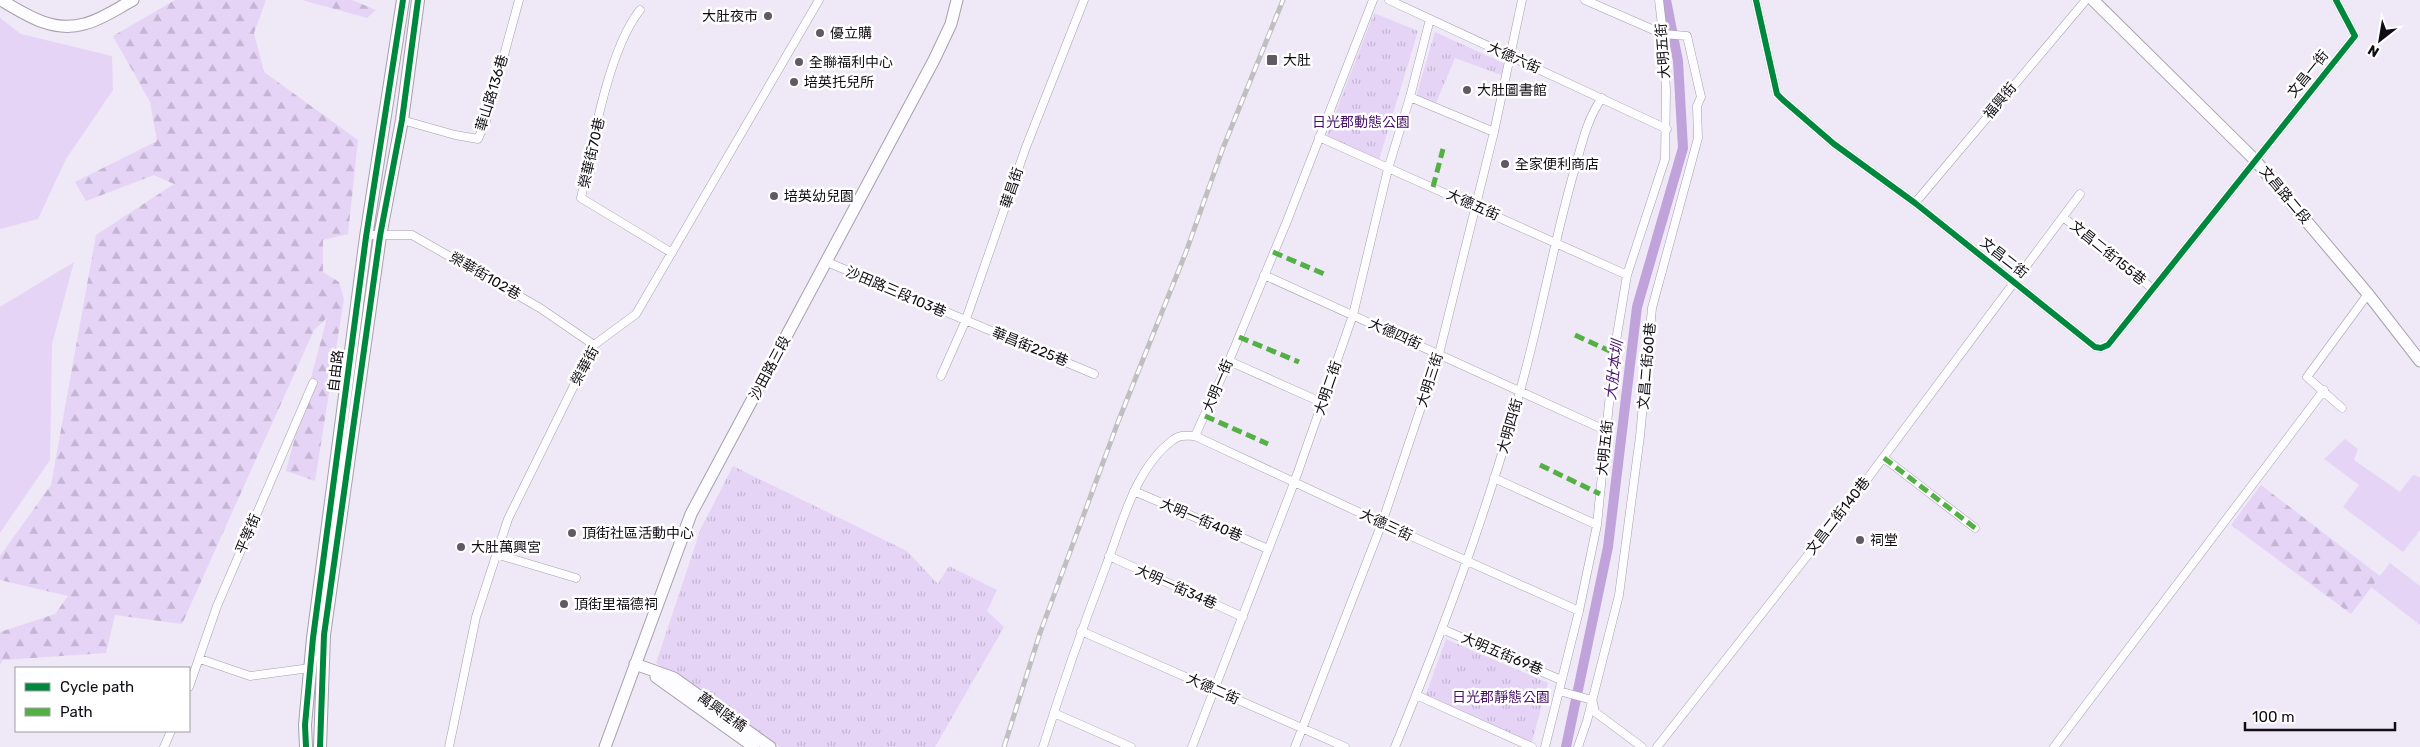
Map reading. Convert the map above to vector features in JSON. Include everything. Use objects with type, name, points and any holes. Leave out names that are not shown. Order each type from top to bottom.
[{"type":"main road","name":"自由路","points":[[306,747],[305,725],[310,668],[366,235],[403,0]]},
{"type":"main road","name":"自由路","points":[[320,747],[324,635],[380,236],[402,120],[418,0]]},
{"type":"street","points":[[1,0],[46,24],[69,27],[85,24],[133,0]]},
{"type":"street","name":"華山路136巷","points":[[402,120],[455,135],[478,138],[486,121],[519,0]]},
{"type":"street","name":"榮華街","points":[[449,747],[476,617],[508,519],[594,344],[636,314],[819,0]]},
{"type":"street","name":"沙田路三段","points":[[605,747],[691,514],[934,60],[951,24],[957,0]]},
{"type":"street","name":"華昌街","points":[[941,376],[965,322],[1026,147],[1084,0]]},
{"type":"street","name":"大明一街","points":[[1195,436],[1229,361],[1373,0]]},
{"type":"street","name":"大德六街","points":[[1389,0],[1667,130]]},
{"type":"street","name":"大明三街","points":[[1295,747],[1382,523],[1439,354],[1477,206],[1511,58],[1522,0]]},
{"type":"street","points":[[1585,0],[1663,34]]},
{"type":"street","name":"大明五街","points":[[1545,747],[1579,610],[1597,525],[1614,353],[1627,275],[1665,159],[1667,130],[1663,34],[1659,0]]},
{"type":"street","name":"文昌二街","points":[[1756,0],[1778,94],[1834,144],[1916,203],[2095,347],[2101,348],[2108,345],[2254,159]]},
{"type":"street","name":"福興街","points":[[1916,203],[2086,0]]},
{"type":"street","name":"文昌路二段","points":[[2093,0],[2254,159],[2368,294],[2420,361]]},
{"type":"street","name":"文昌一街","points":[[2254,159],[2355,36],[2336,0]]},
{"type":"street","name":"榮華街70巷","points":[[640,10],[632,20],[615,62],[581,198],[672,253]]},
{"type":"street","name":"大明二街","points":[[1192,747],[1294,483],[1353,315],[1388,169],[1410,97],[1430,19]]},
{"type":"street","name":"文昌二街60巷","points":[[1578,747],[1619,595],[1640,436],[1652,308],[1698,138],[1697,106],[1701,97],[1687,36],[1663,34]]},
{"type":"street","points":[[1410,97],[1494,132]]},
{"type":"street","name":"大明四街","points":[[1395,747],[1468,562],[1521,390],[1560,223],[1592,112],[1602,98]]},
{"type":"street","name":"大德五街","points":[[1319,137],[1388,169],[1477,206],[1556,244],[1627,275]]},
{"type":"street","name":"文昌二街140巷","points":[[1657,747],[1884,458],[2080,194]]},
{"type":"street","name":"文昌二街155巷","points":[[2063,217],[2153,289]]},
{"type":"street","name":"榮華街102巷","points":[[366,235],[412,235],[540,308],[594,344]]},
{"type":"street","name":"沙田路三段103巷","points":[[827,262],[965,322]]},
{"type":"street","name":"大德四街","points":[[1264,275],[1521,390],[1607,431]]},
{"type":"street","points":[[2342,408],[2324,390],[2307,377],[2368,294]]},
{"type":"street","name":"華昌街225巷","points":[[965,322],[1094,374]]},
{"type":"street","points":[[1229,361],[1323,403]]},
{"type":"street","name":"平等街","points":[[190,684],[217,606],[313,383]]},
{"type":"street","points":[[2054,747],[2324,390]]},
{"type":"street","points":[[1043,747],[1081,631],[1134,491],[1149,466],[1174,439],[1181,435],[1195,436]]},
{"type":"street","name":"大德三街","points":[[1195,436],[1468,562],[1579,610]]},
{"type":"street","points":[[1884,458],[1975,528]]},
{"type":"street","points":[[1494,478],[1597,525]]},
{"type":"street","name":"大明一街40巷","points":[[1134,491],[1268,549]]},
{"type":"street","points":[[496,554],[576,578]]},
{"type":"street","name":"大明一街34巷","points":[[1109,556],[1243,617]]},
{"type":"street","name":"大明五街69巷","points":[[1442,628],[1561,680]]},
{"type":"street","name":"大德二街","points":[[1081,631],[1345,747]]},
{"type":"street","points":[[200,659],[250,676],[310,668]]},
{"type":"street","points":[[635,664],[671,681]]},
{"type":"street","name":"萬興陸橋","points":[[671,681],[754,747]]},
{"type":"street","name":"萬興陸橋","points":[[671,681],[770,747]]},
{"type":"street","points":[[1559,690],[1592,700],[1595,712],[1642,747]]},
{"type":"street","points":[[1416,695],[1532,747]]},
{"type":"street","points":[[1054,713],[1131,747]]},
{"type":"street","points":[[164,747],[171,732]]},
{"type":"green space","points":[[175,0],[266,0],[254,33],[264,72],[358,140],[348,234],[323,240],[323,272],[339,282],[344,299],[315,481],[286,471],[327,318],[314,330],[182,624],[115,615],[106,653],[3,660],[0,665],[0,632],[55,614],[68,596],[0,580],[0,556],[51,485],[96,235],[174,184],[154,175],[86,201],[75,182],[157,141],[150,102],[113,36]]},
{"type":"green space","points":[[302,0],[352,0],[376,10],[367,18]]},
{"type":"green space","name":"日光郡動態公園","points":[[1374,13],[1418,31],[1379,160],[1326,137]]},
{"type":"green space","points":[[0,18],[21,34],[112,56],[113,90],[66,159],[38,219],[0,229]]},
{"type":"green space","points":[[1435,32],[1508,65],[1504,76],[1455,58],[1436,103],[1416,97]]},
{"type":"green space","points":[[74,262],[52,344],[50,460],[0,533],[0,307]]},
{"type":"green space","points":[[2345,439],[2358,449],[2354,460],[2400,492],[2413,475],[2420,477],[2420,530],[2403,552],[2343,507],[2359,485],[2324,459]]},
{"type":"green space","points":[[733,466],[907,551],[938,584],[949,566],[997,590],[987,611],[1004,627],[935,747],[780,747],[656,663],[701,528]]},
{"type":"green space","points":[[2261,485],[2380,576],[2351,614],[2231,525]]},
{"type":"green space","points":[[2390,563],[2420,586],[2420,625],[2371,587]]},
{"type":"green space","name":"日光郡靜態公園","points":[[1446,639],[1548,683],[1531,745],[1425,697]]},
{"type":"waterway","name":"大肚本圳","points":[[1566,747],[1608,547],[1637,307],[1683,148],[1678,61],[1666,0]]},
{"type":"railway","points":[[1004,747],[1040,633],[1118,422],[1186,252],[1223,148],[1283,0]]},
{"type":"marked path","points":[[1433,187],[1443,149]]},
{"type":"marked path","points":[[1273,252],[1324,274]]},
{"type":"marked path","points":[[1575,335],[1614,353]]},
{"type":"marked path","points":[[1239,337],[1299,362]]},
{"type":"marked path","points":[[1205,416],[1268,444]]},
{"type":"marked path","points":[[1884,458],[1975,528]]},
{"type":"marked path","points":[[1540,465],[1600,494]]},
{"type":"cycle path","points":[[306,747],[305,725],[313,638],[366,237],[403,0]]},
{"type":"cycle path","points":[[320,747],[324,635],[380,236],[402,120],[418,0]]},
{"type":"cycle path","points":[[1756,0],[1777,94],[1834,144],[1915,203],[2095,347],[2101,348],[2108,345],[2355,36],[2336,0]]},
{"type":"place","name":"大肚夜市","points":[[768,16]]},
{"type":"place","name":"優立購","points":[[820,33]]},
{"type":"place","name":"大肚","points":[[1272,60]]},
{"type":"place","name":"全聯福利中心","points":[[799,62]]},
{"type":"place","name":"培英托兒所","points":[[794,82]]},
{"type":"place","name":"大肚圖書館","points":[[1467,90]]},
{"type":"place","name":"全家便利商店","points":[[1505,164]]},
{"type":"place","name":"培英幼兒園","points":[[774,196]]},
{"type":"place","name":"頂街社區活動中心","points":[[572,533]]},
{"type":"place","name":"祠堂","points":[[1860,540]]},
{"type":"place","name":"大肚萬興宮","points":[[461,547]]},
{"type":"place","name":"頂街里福德祠","points":[[564,604]]}]
